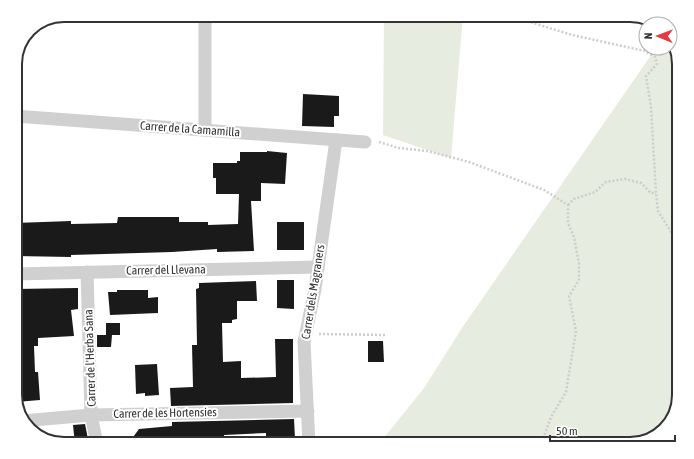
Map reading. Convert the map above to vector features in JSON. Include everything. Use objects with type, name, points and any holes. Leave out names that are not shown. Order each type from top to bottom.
[{"type":"street","points":[[205,22],[205,130]]},
{"type":"street","name":"Carrer de la Camamilla","points":[[22,117],[365,142]]},
{"type":"street","name":"Carrer dels Magraners","points":[[309,437],[304,342],[318,267],[336,140]]},
{"type":"street","name":"Carrer del Llevana","points":[[22,274],[318,267]]},
{"type":"street","name":"Carrer de l'Herba Sana","points":[[87,272],[91,415],[96,437]]},
{"type":"street","name":"Carrer de les Hortensies","points":[[31,420],[91,415],[308,411]]},
{"type":"path","points":[[530,22],[572,35],[645,51],[655,57],[657,64],[646,76],[651,107],[656,193],[658,211],[672,234]]},
{"type":"path","points":[[365,142],[372,140],[399,148],[427,151],[469,162],[544,190],[568,205]]},
{"type":"path","points":[[544,437],[551,417],[566,392],[576,331],[569,296],[579,280],[578,264],[574,237],[568,223],[568,205],[574,199],[595,192],[606,182],[625,179],[641,182],[651,193],[656,193]]},
{"type":"path","points":[[306,333],[387,334]]},
{"type":"shaded area","points":[[384,22],[462,22],[451,158],[383,135]]},
{"type":"shaded area","points":[[650,56],[671,56],[672,396],[670,409],[662,423],[646,434],[636,437],[385,437],[424,388],[464,325]]},
{"type":"building","points":[[303,94],[339,96],[339,116],[334,116],[334,127],[302,126]]},
{"type":"building","points":[[240,152],[287,153],[285,184],[261,183],[261,201],[251,201],[254,251],[217,252],[217,249],[71,255],[71,257],[22,256],[22,223],[71,221],[71,224],[117,223],[118,217],[179,217],[179,222],[208,222],[208,225],[238,224],[239,194],[216,194],[216,178],[213,178],[213,163],[237,163],[237,161],[240,161]]},
{"type":"building","points":[[277,222],[304,222],[304,250],[277,250]]},
{"type":"building","points":[[277,280],[294,280],[294,309],[277,308]]},
{"type":"building","points":[[256,281],[257,301],[237,301],[237,319],[232,320],[232,323],[222,323],[223,362],[241,361],[241,378],[276,377],[275,339],[293,339],[293,403],[171,406],[170,388],[193,387],[192,345],[197,345],[196,289],[199,288],[199,283]]},
{"type":"building","points":[[78,288],[78,309],[71,310],[74,336],[38,338],[38,346],[34,346],[35,372],[38,372],[40,400],[22,401],[22,398],[22,289]]},
{"type":"building","points":[[117,290],[148,290],[148,298],[158,297],[158,313],[110,315],[108,292],[117,292]]},
{"type":"building","points":[[106,323],[120,323],[120,335],[112,335],[111,347],[97,347],[97,335],[106,335]]},
{"type":"building","points":[[368,341],[383,341],[384,362],[368,362]]},
{"type":"building","points":[[157,364],[159,395],[145,396],[145,393],[136,394],[135,365]]},
{"type":"building","points":[[294,419],[295,437],[266,437],[266,433],[224,435],[224,437],[133,437],[139,429],[172,426],[172,422]]},
{"type":"building","points":[[85,424],[88,437],[74,437],[73,425]]}]
